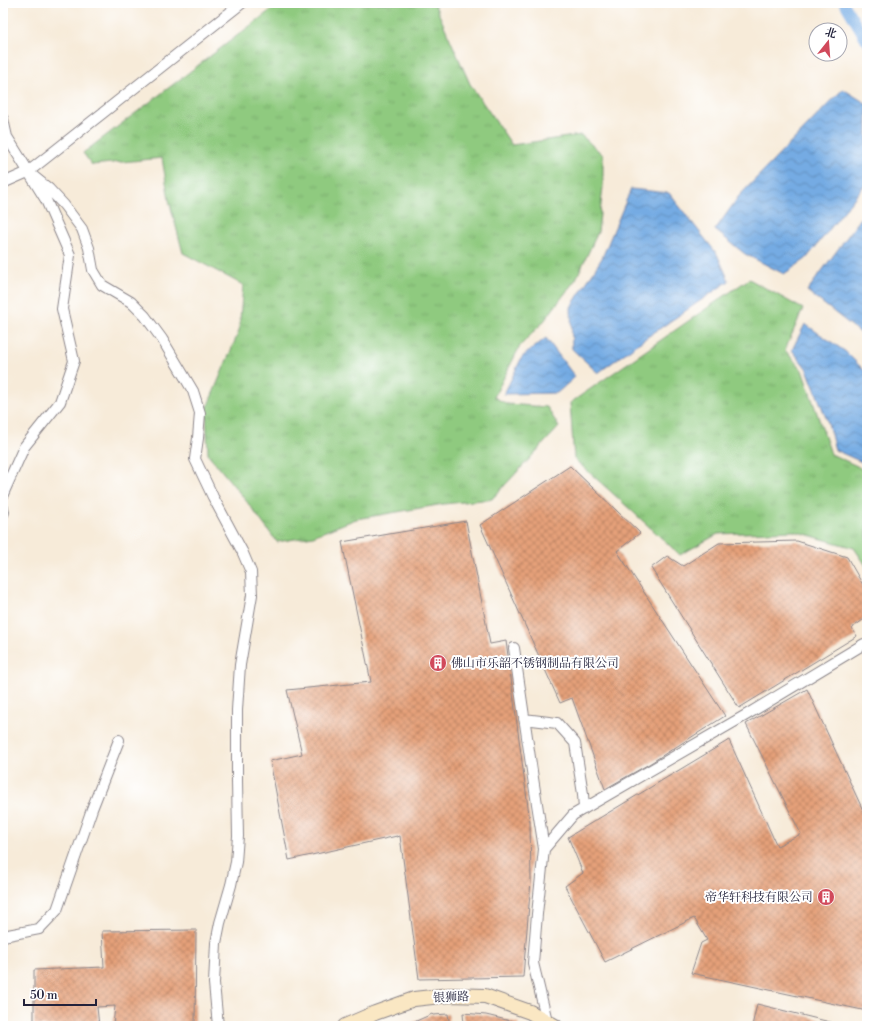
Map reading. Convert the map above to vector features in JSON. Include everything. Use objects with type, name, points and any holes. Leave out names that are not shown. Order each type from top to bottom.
[{"type":"main road","name":"银狮路","points":[[345,1026],[414,999],[450,995],[485,996],[530,1012],[550,1024]]},
{"type":"street","points":[[3,183],[28,172],[242,3]]},
{"type":"street","points":[[3,119],[7,137],[46,200],[70,255],[62,309],[74,361],[60,402],[24,447],[3,494]]},
{"type":"street","points":[[28,172],[49,189],[64,205],[82,229],[89,248],[93,270],[102,285],[131,302],[145,316],[162,339],[193,391],[200,413],[196,458],[213,496],[242,551],[251,572],[252,595],[240,665],[237,710],[238,836],[236,862],[216,943],[214,983],[218,1026]]},
{"type":"street","points":[[3,508],[3,514]]},
{"type":"street","points":[[544,849],[573,815],[746,715],[864,644]]},
{"type":"street","points":[[514,648],[544,849],[533,963],[550,1024]]},
{"type":"street","points":[[524,719],[557,723],[575,743],[584,809]]},
{"type":"street","points":[[3,936],[39,929],[57,910],[92,809],[119,740]]},
{"type":"green space","points":[[280,3],[434,3],[470,84],[512,145],[581,135],[603,155],[603,187],[598,232],[576,279],[544,321],[520,346],[494,397],[507,404],[547,407],[559,427],[492,499],[444,504],[356,519],[313,536],[277,542],[208,454],[206,410],[239,331],[243,285],[183,253],[169,200],[162,158],[92,165],[83,153]]},
{"type":"green space","points":[[749,279],[803,309],[785,350],[802,370],[831,454],[857,466],[867,473],[867,567],[854,548],[794,531],[718,534],[680,555],[574,459],[570,403]]},
{"type":"water","points":[[843,89],[867,104],[867,182],[806,259],[784,274],[745,254],[715,230],[739,196]]},
{"type":"water","points":[[631,189],[669,193],[717,254],[729,281],[598,373],[572,349],[571,307],[602,258]]},
{"type":"water","points":[[867,210],[867,337],[866,337],[807,291]]},
{"type":"water","points":[[805,324],[846,352],[867,373],[867,464],[835,450],[828,423],[807,369],[792,350]]},
{"type":"water","points":[[546,338],[575,377],[557,393],[504,394],[522,357]]},
{"type":"building","points":[[570,466],[640,533],[617,551],[725,716],[649,764],[605,789],[572,698],[560,703],[480,525]]},
{"type":"building","points":[[466,521],[490,644],[506,641],[530,822],[531,881],[523,977],[419,979],[400,836],[289,860],[270,761],[302,754],[287,690],[371,682],[342,542]]},
{"type":"building","points":[[797,541],[847,557],[867,592],[867,617],[852,628],[857,636],[739,708],[651,568],[667,556],[683,566],[719,543]]},
{"type":"building","points":[[807,689],[867,819],[867,1011],[691,973],[701,943],[707,940],[694,918],[605,962],[565,886],[583,873],[568,837],[729,740],[777,846],[801,834],[746,724]]},
{"type":"building","points":[[196,930],[195,1026],[113,1026],[115,1006],[97,1007],[99,1026],[34,1026],[34,970],[104,967],[102,931]]},
{"type":"building","points":[[757,1004],[834,1023],[834,1026],[752,1026]]},
{"type":"building","points":[[463,1013],[486,1015],[519,1023],[519,1026],[464,1026]]},
{"type":"building","points":[[432,1014],[448,1014],[450,1026],[405,1026]]},
{"type":"waterway","points":[[844,3],[867,42]]},
{"type":"place","name":"佛山市乐韶不锈钢制品有限公司","points":[[438,663]]},
{"type":"place","name":"帝华轩科技有限公司","points":[[826,897]]}]
